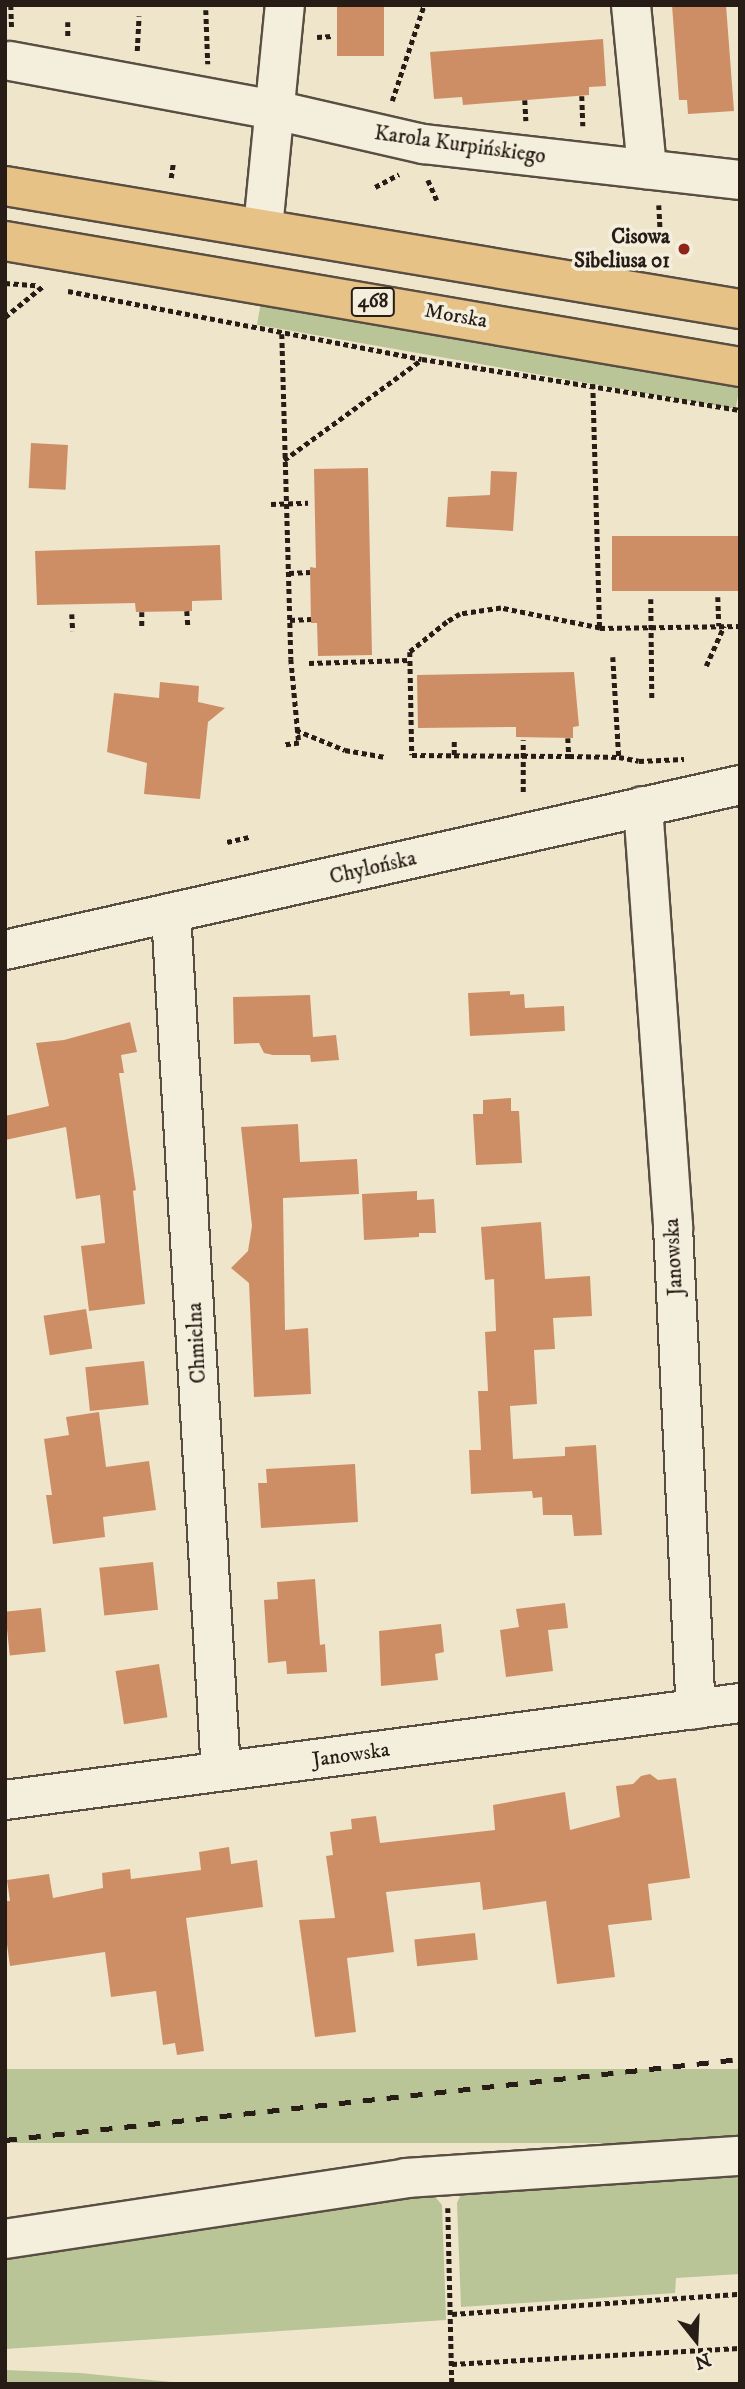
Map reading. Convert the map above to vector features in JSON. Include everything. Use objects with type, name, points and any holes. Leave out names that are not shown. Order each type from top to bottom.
[{"type":"main road","points":[[5,186],[740,309]]},
{"type":"main road","name":"Morska","points":[[5,241],[740,367]]},
{"type":"street","points":[[263,228],[285,5]]},
{"type":"street","points":[[631,5],[647,169]]},
{"type":"street","name":"Karola Kurpińskiego","points":[[10,61],[275,110],[424,144],[740,180]]},
{"type":"street","name":"Chylońska","points":[[5,950],[740,785]]},
{"type":"street","name":"Janowska","points":[[643,806],[673,1227],[696,1709]]},
{"type":"street","name":"Chmielna","points":[[171,914],[221,1772]]},
{"type":"street","name":"Janowska","points":[[5,1800],[740,1703]]},
{"type":"street","points":[[5,2239],[406,2178],[740,2156]]},
{"type":"path","points":[[391,106],[424,5]]},
{"type":"path","points":[[206,10],[209,52]]},
{"type":"path","points":[[138,47],[139,16]]},
{"type":"path","points":[[68,22],[68,39]]},
{"type":"path","points":[[582,96],[583,132]]},
{"type":"path","points":[[525,100],[526,115]]},
{"type":"path","points":[[660,233],[660,239]]},
{"type":"path","points":[[5,284],[43,286],[422,359],[593,384],[740,410]]},
{"type":"path","points":[[5,317],[43,286]]},
{"type":"path","points":[[282,334],[290,620],[299,743],[284,745]]},
{"type":"path","points":[[284,461],[422,359]]},
{"type":"path","points":[[593,384],[600,628]]},
{"type":"path","points":[[271,504],[308,503]]},
{"type":"path","points":[[289,573],[310,572]]},
{"type":"path","points":[[706,666],[721,626],[718,597]]},
{"type":"path","points":[[651,599],[652,699]]},
{"type":"path","points":[[639,761],[619,757],[412,755],[410,652],[460,614],[501,608],[600,628],[740,626]]},
{"type":"path","points":[[187,611],[188,626]]},
{"type":"path","points":[[142,612],[142,628]]},
{"type":"path","points":[[72,614],[73,631]]},
{"type":"path","points":[[290,620],[311,620]]},
{"type":"path","points":[[613,657],[619,757]]},
{"type":"path","points":[[309,663],[409,660]]},
{"type":"path","points":[[296,730],[345,750],[385,757]]},
{"type":"path","points":[[568,738],[569,756]]},
{"type":"path","points":[[454,740],[454,755]]},
{"type":"path","points":[[523,740],[523,792]]},
{"type":"path","points":[[227,842],[249,836]]},
{"type":"path","points":[[447,2175],[452,2384]]},
{"type":"path","points":[[452,2314],[740,2294]]},
{"type":"path","points":[[452,2364],[740,2348]]},
{"type":"green space","points":[[261,302],[740,386],[736,409],[257,325]]},
{"type":"green space","points":[[5,2069],[740,2069],[740,2143],[5,2143]]},
{"type":"green space","points":[[740,2168],[740,2274],[676,2278],[675,2293],[461,2307],[457,2203],[462,2192]]},
{"type":"green space","points":[[432,2193],[442,2205],[446,2320],[5,2349],[5,2249]]},
{"type":"green space","points":[[5,2370],[80,2373],[191,2384],[5,2384]]},
{"type":"building","points":[[337,5],[384,5],[384,56],[337,56]]},
{"type":"building","points":[[672,5],[726,5],[734,111],[688,114],[687,100],[679,100]]},
{"type":"building","points":[[603,39],[606,86],[589,87],[589,95],[463,105],[462,97],[434,99],[430,52]]},
{"type":"building","points":[[31,443],[68,445],[66,490],[29,488]]},
{"type":"building","points":[[368,468],[372,655],[318,656],[317,623],[311,623],[310,567],[316,568],[314,469]]},
{"type":"building","points":[[491,471],[517,472],[513,531],[446,527],[448,497],[490,495]]},
{"type":"building","points":[[612,536],[740,536],[740,591],[612,591]]},
{"type":"building","points":[[220,545],[222,600],[192,601],[192,611],[136,612],[135,603],[37,605],[35,551]]},
{"type":"building","points":[[574,672],[579,726],[573,727],[573,738],[516,737],[516,727],[418,728],[417,675]]},
{"type":"building","points":[[160,682],[199,686],[198,702],[225,708],[208,722],[200,799],[144,794],[147,763],[107,752],[114,693],[159,698]]},
{"type":"building","points":[[510,991],[510,995],[524,994],[525,1008],[564,1006],[565,1031],[470,1036],[468,993]]},
{"type":"building","points":[[310,995],[313,1037],[336,1035],[339,1060],[311,1062],[310,1055],[264,1053],[259,1043],[234,1044],[233,997]]},
{"type":"building","points":[[130,1022],[137,1052],[121,1055],[124,1073],[119,1073],[136,1190],[133,1191],[145,1304],[89,1311],[81,1246],[105,1243],[100,1195],[76,1199],[66,1127],[5,1140],[5,1116],[49,1106],[36,1043],[64,1040]]},
{"type":"building","points":[[511,1098],[511,1111],[519,1111],[522,1163],[476,1165],[473,1114],[483,1114],[483,1100]]},
{"type":"building","points":[[298,1124],[300,1162],[357,1159],[359,1194],[283,1198],[285,1330],[308,1328],[311,1394],[254,1397],[249,1283],[231,1268],[248,1251],[252,1226],[241,1127]]},
{"type":"building","points":[[417,1191],[417,1200],[434,1199],[436,1233],[419,1233],[419,1237],[364,1240],[362,1194]]},
{"type":"building","points":[[541,1222],[545,1279],[590,1276],[592,1316],[553,1318],[555,1349],[534,1350],[537,1404],[510,1406],[513,1459],[565,1456],[565,1447],[596,1445],[602,1535],[574,1536],[572,1515],[543,1515],[542,1497],[533,1498],[532,1491],[471,1494],[469,1450],[481,1450],[478,1391],[488,1391],[485,1332],[496,1331],[494,1279],[485,1280],[481,1227]]},
{"type":"building","points":[[86,1309],[92,1349],[50,1355],[44,1316]]},
{"type":"building","points":[[144,1361],[149,1405],[90,1411],[85,1367]]},
{"type":"building","points":[[99,1412],[106,1467],[149,1461],[156,1510],[103,1517],[105,1537],[53,1544],[46,1495],[52,1495],[44,1439],[69,1435],[66,1417]]},
{"type":"building","points":[[355,1464],[358,1522],[261,1528],[258,1483],[267,1483],[266,1469]]},
{"type":"building","points":[[153,1562],[158,1610],[104,1615],[99,1568]]},
{"type":"building","points":[[315,1579],[320,1645],[325,1644],[327,1672],[287,1674],[286,1661],[268,1663],[264,1600],[278,1599],[277,1582]]},
{"type":"building","points":[[565,1603],[568,1628],[548,1630],[553,1671],[506,1677],[500,1630],[519,1627],[516,1609]]},
{"type":"building","points":[[41,1608],[46,1652],[10,1656],[5,1612]]},
{"type":"building","points":[[441,1624],[444,1652],[435,1654],[438,1680],[381,1686],[379,1631]]},
{"type":"building","points":[[159,1664],[167,1717],[124,1724],[116,1671]]},
{"type":"building","points":[[650,1774],[658,1780],[676,1778],[690,1878],[648,1884],[652,1920],[608,1925],[615,1977],[557,1984],[546,1901],[483,1910],[480,1882],[386,1892],[394,1952],[347,1958],[356,2032],[315,2037],[299,1920],[335,1918],[326,1856],[333,1855],[330,1832],[352,1829],[351,1819],[376,1816],[380,1843],[495,1830],[493,1805],[565,1792],[570,1830],[620,1817],[616,1786],[633,1784],[641,1776]]},
{"type":"building","points":[[229,1847],[231,1864],[257,1860],[263,1907],[186,1918],[204,2051],[177,2055],[175,2043],[163,2045],[156,1991],[111,1997],[105,1952],[10,1966],[5,1930],[5,1901],[10,1901],[7,1880],[49,1874],[53,1898],[103,1888],[102,1873],[130,1869],[131,1879],[201,1870],[199,1852]]},
{"type":"building","points":[[475,1933],[478,1960],[417,1966],[414,1939]]},
{"type":"railway","points":[[5,2140],[740,2059]]},
{"type":"place","name":"Cisowa Sibeliusa 01","points":[[684,249]]}]
